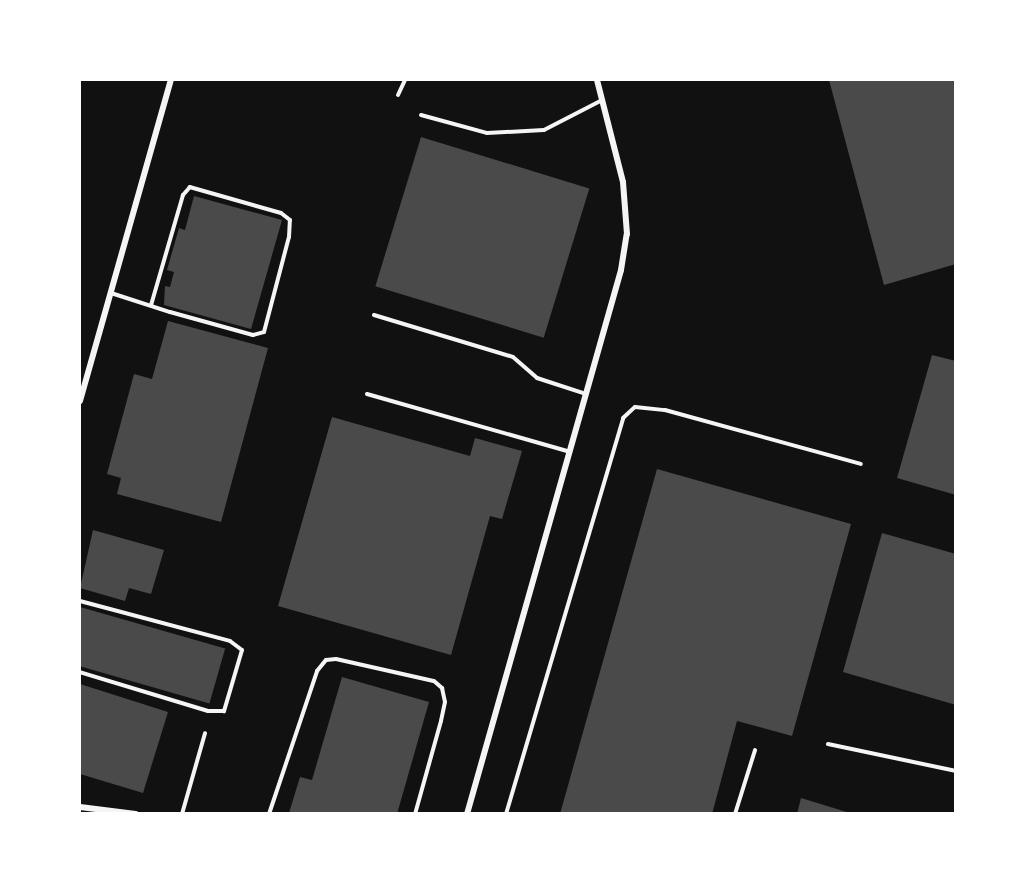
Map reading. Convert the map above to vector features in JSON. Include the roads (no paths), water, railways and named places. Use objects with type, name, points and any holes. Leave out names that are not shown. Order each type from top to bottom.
[{"type":"street","points":[[80,401],[171,80]]},
{"type":"street","points":[[467,813],[583,393],[621,270],[627,234],[623,182],[597,80]]},
{"type":"street","points":[[80,807],[136,813]]},
{"type":"lane","points":[[399,95],[405,80]]},
{"type":"lane","points":[[421,115],[488,134],[544,130],[602,100]]},
{"type":"lane","points":[[110,292],[151,305],[253,335],[264,332],[289,237],[290,220],[281,213],[190,187],[183,195],[151,305]]},
{"type":"lane","points":[[374,315],[513,357],[537,378],[583,393]]},
{"type":"lane","points":[[366,394],[567,451]]},
{"type":"lane","points":[[506,813],[623,418],[635,407],[666,410],[861,464]]},
{"type":"lane","points":[[80,601],[230,641],[242,650],[224,711],[208,711],[80,672]]},
{"type":"lane","points":[[269,813],[317,671],[326,660],[336,659],[434,681],[442,688],[445,702],[441,721],[415,813]]},
{"type":"lane","points":[[182,813],[205,733]]},
{"type":"lane","points":[[828,744],[956,771]]},
{"type":"lane","points":[[735,813],[755,750]]}]
